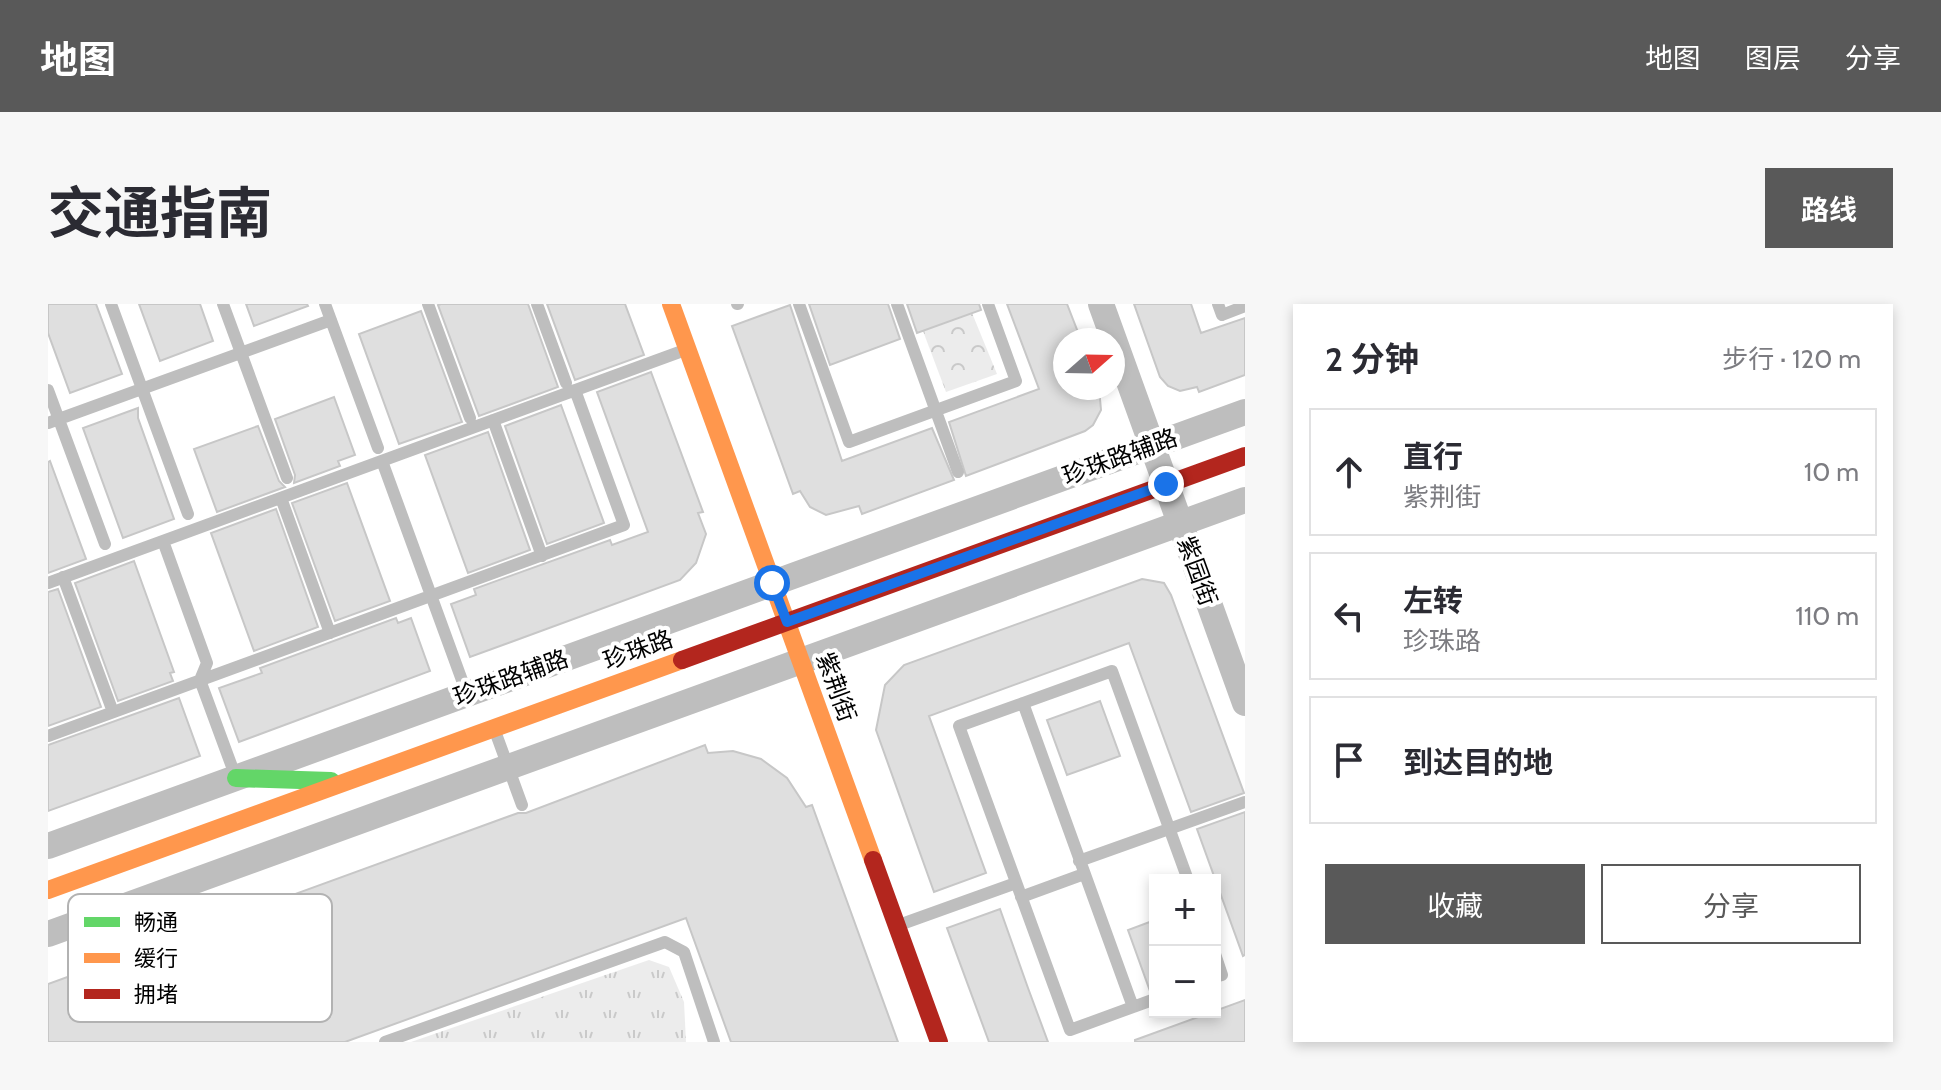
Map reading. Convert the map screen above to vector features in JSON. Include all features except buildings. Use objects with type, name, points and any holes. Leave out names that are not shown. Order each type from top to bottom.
[{"type":"street","name":"紫荆街","points":[[671,304],[939,1042]]},
{"type":"street","name":"紫园街","points":[[1101,304],[1245,703]]},
{"type":"street","name":"珍珠路辅路","points":[[48,846],[1245,412]]},
{"type":"street","name":"珍珠路","points":[[48,890],[1245,456]]},
{"type":"street","points":[[158,894],[1245,500]]},
{"type":"street","points":[[236,778],[348,781]]},
{"type":"street","points":[[48,901],[75,881]]},
{"type":"street","points":[[48,934],[68,927]]},
{"type":"lane","points":[[111,304],[188,514]]},
{"type":"lane","points":[[223,304],[287,478]]},
{"type":"lane","points":[[325,304],[467,694]]},
{"type":"lane","points":[[428,304],[470,418]]},
{"type":"lane","points":[[48,736],[624,525],[537,304]]},
{"type":"lane","points":[[799,304],[849,442],[1016,381],[988,304]]},
{"type":"lane","points":[[897,304],[958,472]]},
{"type":"lane","points":[[1218,304],[1222,315],[1245,306]]},
{"type":"lane","points":[[53,421],[331,320]]},
{"type":"lane","points":[[48,583],[281,498],[380,454],[493,420],[570,387],[688,349]]},
{"type":"lane","points":[[48,390],[53,421],[105,544]]},
{"type":"lane","points":[[493,420],[542,556]]},
{"type":"lane","points":[[281,498],[330,633]]},
{"type":"lane","points":[[163,541],[207,663],[200,680],[236,778]]},
{"type":"lane","points":[[63,577],[113,712]]},
{"type":"lane","points":[[1149,1001],[1070,1030],[959,726],[1112,671],[1186,874]]},
{"type":"lane","points":[[1023,703],[1133,1007]]},
{"type":"lane","points":[[494,728],[522,805]]},
{"type":"lane","points":[[1079,861],[1245,802]]},
{"type":"lane","points":[[1021,897],[1084,874]]},
{"type":"lane","points":[[897,926],[1016,883]]},
{"type":"lane","points":[[385,1042],[665,942],[684,952],[714,1042]]},
{"type":"green space","points":[[972,313],[997,374],[946,392],[923,331]]},
{"type":"green space","points":[[649,960],[669,967],[684,1002],[686,1042],[411,1042]]},
{"type":"traffic: fast","points":[[236,778],[331,781]]},
{"type":"traffic: slow","points":[[671,304],[873,860]]},
{"type":"traffic: slow","points":[[48,890],[682,660]]},
{"type":"traffic: jam","points":[[682,660],[1245,456]]},
{"type":"traffic: jam","points":[[873,860],[939,1042]]},
{"type":"route","points":[[772,583],[787,622],[1166,484]]}]
